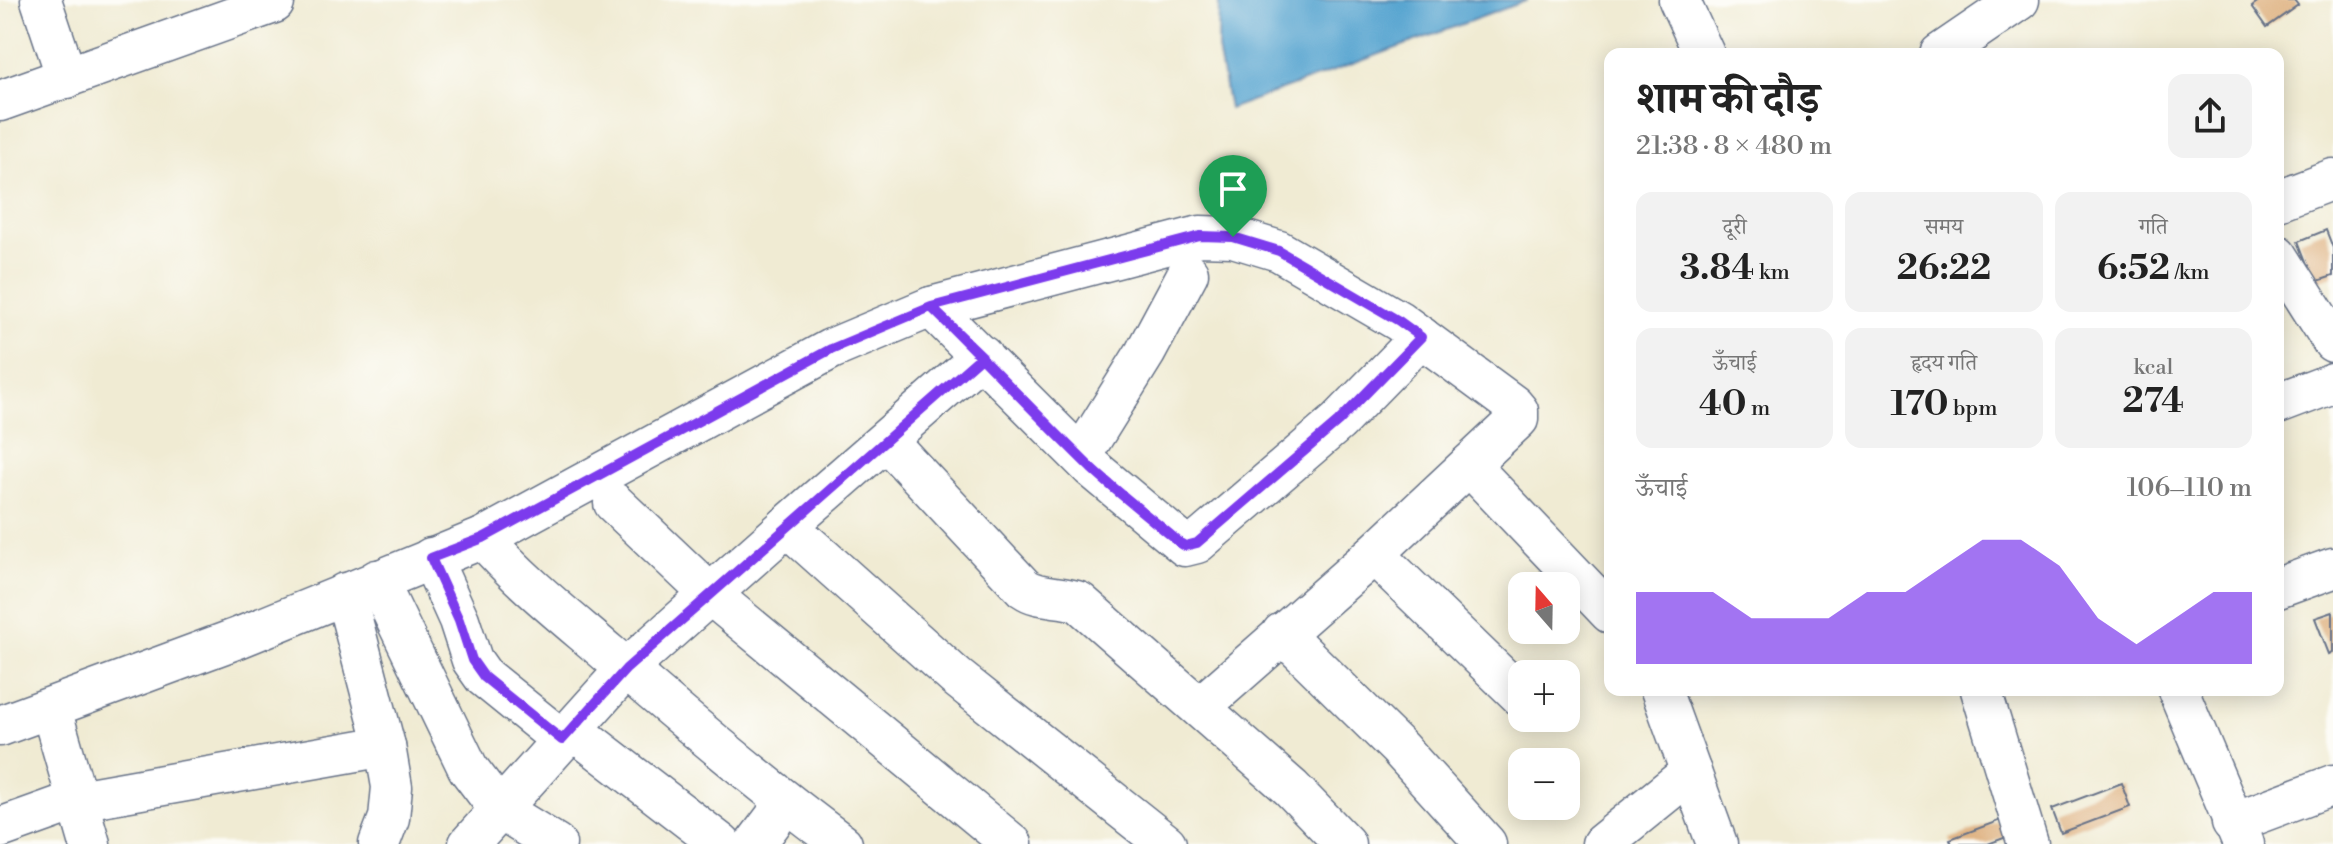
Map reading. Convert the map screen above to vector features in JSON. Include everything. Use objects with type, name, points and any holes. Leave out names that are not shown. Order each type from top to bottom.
[{"type":"street","points":[[41,0],[67,78]]},
{"type":"street","points":[[1679,0],[1701,48]]},
{"type":"street","points":[[1949,48],[2019,0]]},
{"type":"street","points":[[0,101],[274,3]]},
{"type":"street","points":[[2284,198],[2333,179]]},
{"type":"street","points":[[0,726],[238,638],[483,538],[831,349],[931,307],[1200,236],[1233,237],[1279,251],[1399,321],[1518,411],[1514,425],[1374,554],[1200,707]]},
{"type":"street","points":[[2284,264],[2333,342]]},
{"type":"street","points":[[1081,456],[1145,353],[1188,273]]},
{"type":"street","points":[[931,307],[1081,456],[1180,543],[1191,545],[1326,433],[1421,337]]},
{"type":"street","points":[[469,844],[626,669],[982,356]]},
{"type":"street","points":[[2284,402],[2333,383]]},
{"type":"street","points":[[887,441],[1024,588],[1031,593],[1065,596],[1079,602],[1291,788],[1345,844]]},
{"type":"street","points":[[1469,465],[1604,607]]},
{"type":"street","points":[[614,503],[711,595],[1012,844]]},
{"type":"street","points":[[787,526],[956,677],[1166,844]]},
{"type":"street","points":[[483,538],[518,575],[626,669],[786,803],[842,844]]},
{"type":"street","points":[[1374,554],[1508,683]]},
{"type":"street","points":[[431,558],[454,608],[472,660],[484,677],[721,844]]},
{"type":"street","points":[[2284,586],[2333,568]]},
{"type":"street","points":[[361,587],[392,787],[389,818],[379,844]]},
{"type":"street","points":[[361,587],[468,768],[499,809],[556,844]]},
{"type":"street","points":[[1282,633],[1399,748],[1486,844]]},
{"type":"street","points":[[1663,696],[1717,844]]},
{"type":"street","points":[[1984,696],[2028,844]]},
{"type":"street","points":[[2181,696],[2238,833],[2333,785]]},
{"type":"street","points":[[51,709],[90,844]]},
{"type":"street","points":[[0,828],[78,800],[385,746]]},
{"type":"street","points":[[1602,844],[1691,772]]},
{"type":"street","points":[[755,844],[786,803]]},
{"type":"water","points":[[1219,0],[1528,0],[1229,109],[1218,49]]},
{"type":"building","points":[[2260,0],[2294,0],[2298,5],[2267,27],[2252,6]]},
{"type":"building","points":[[2326,230],[2333,248],[2333,276],[2315,282],[2299,241]]},
{"type":"building","points":[[2333,612],[2333,652],[2329,654],[2315,618]]},
{"type":"building","points":[[2121,783],[2130,807],[2061,833],[2052,809]]},
{"type":"building","points":[[2006,818],[2012,835],[1988,844],[1952,844],[1950,839]]},
{"type":"route","points":[[1233,237],[1200,236],[931,307],[982,356],[626,669],[562,740],[484,677],[472,660],[459,620],[431,558],[483,538],[831,349],[931,307],[982,356],[1092,468],[1180,543],[1185,546],[1197,543],[1280,475],[1338,422],[1421,337],[1279,251],[1233,237]]}]
